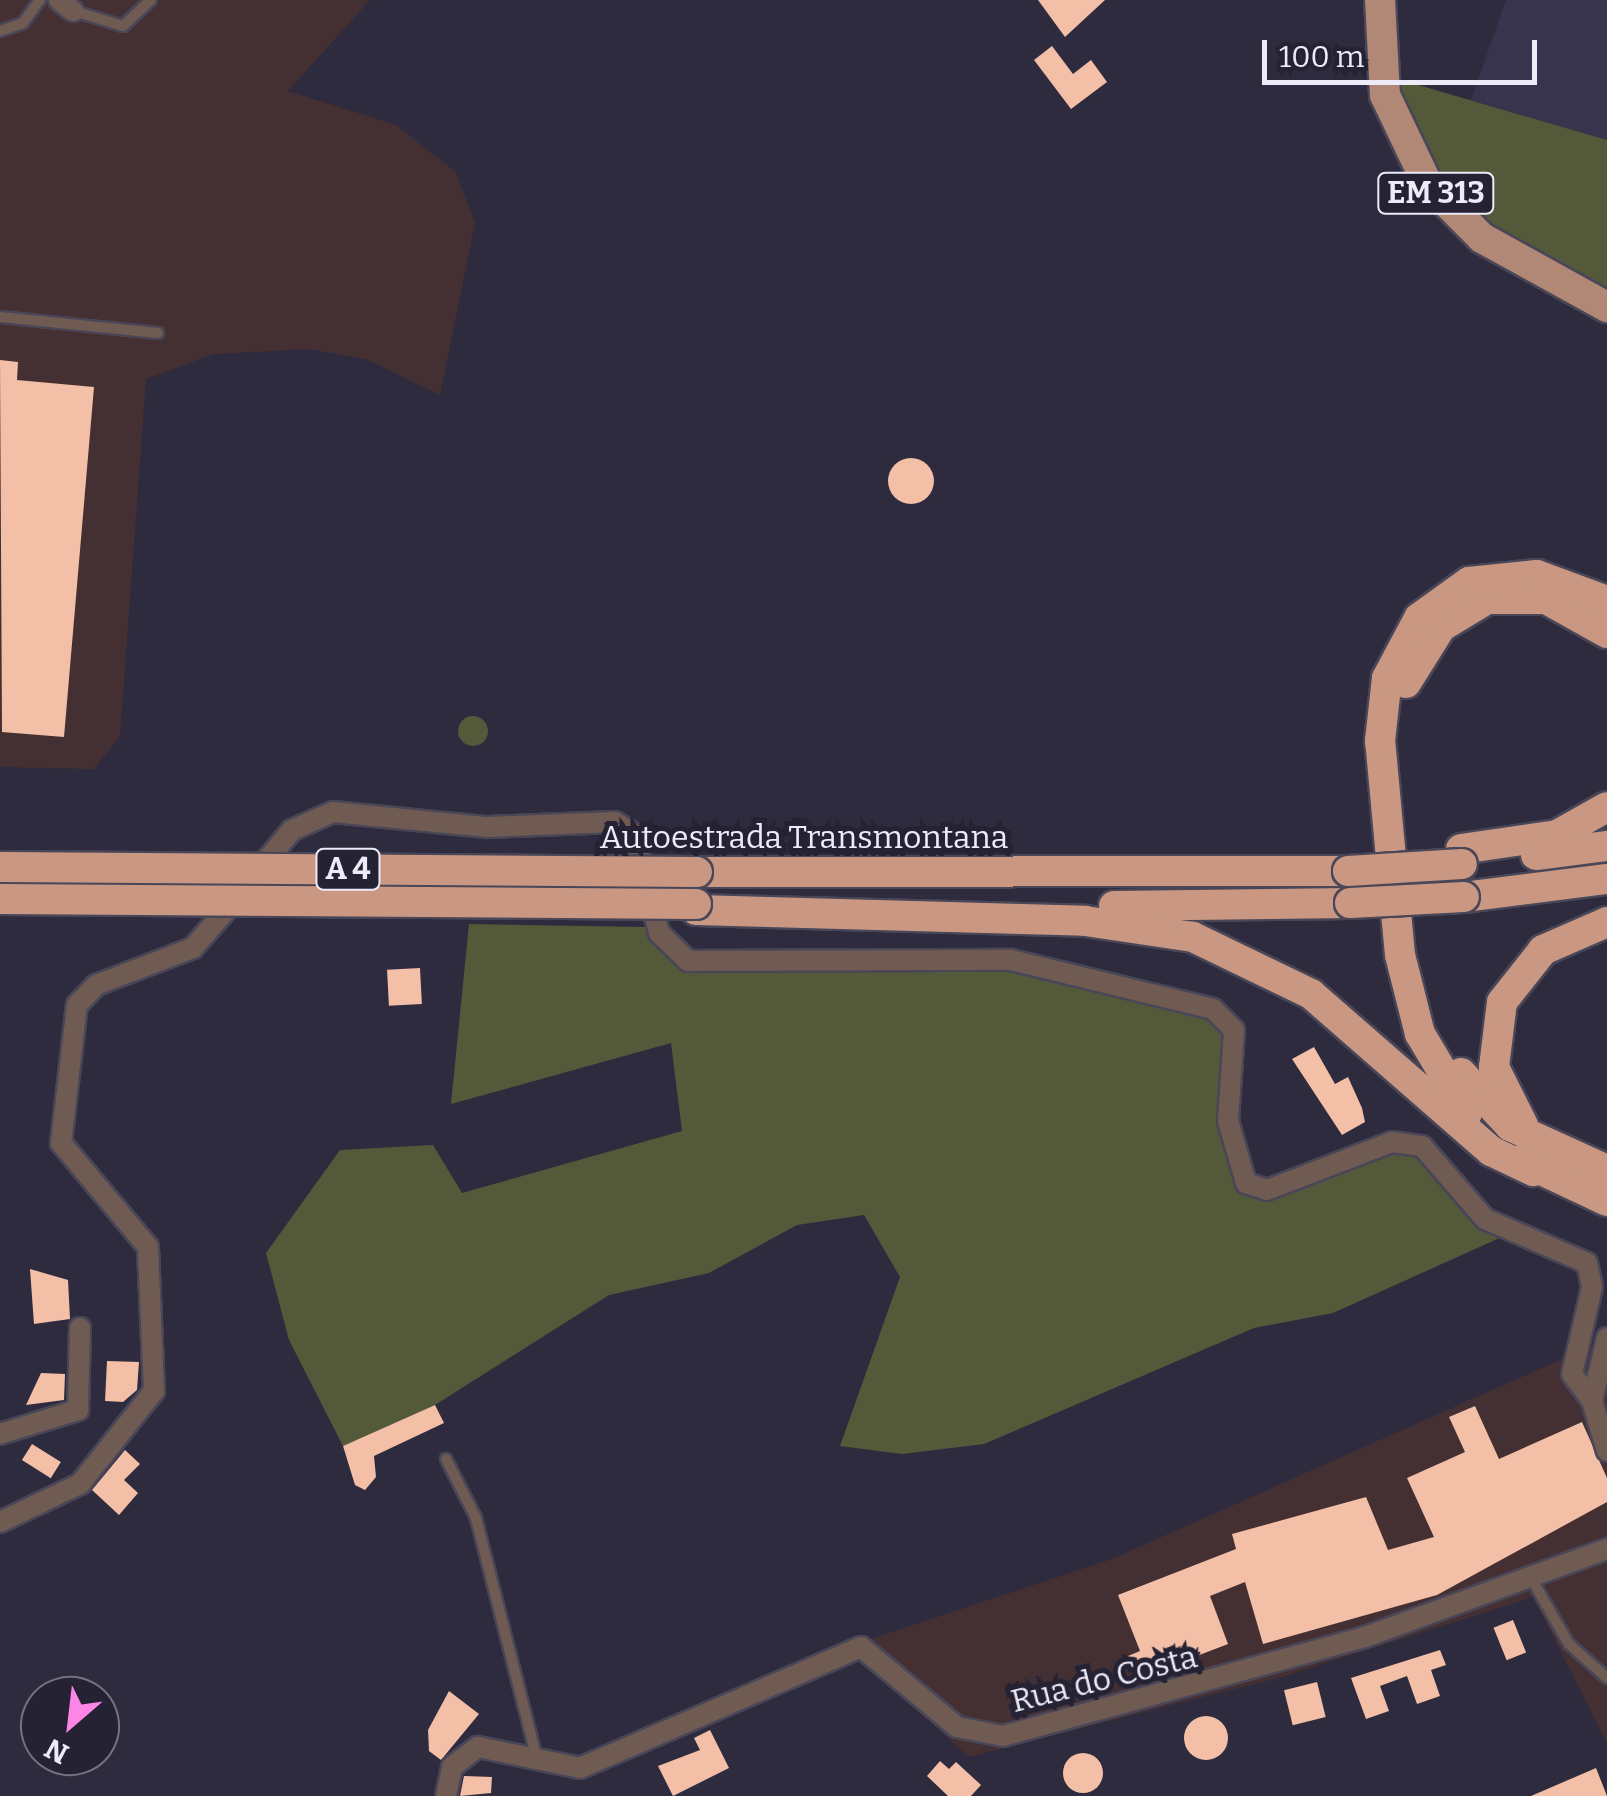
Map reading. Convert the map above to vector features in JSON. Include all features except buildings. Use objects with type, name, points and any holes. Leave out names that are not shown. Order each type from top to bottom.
[{"type":"highway","points":[[1607,601],[1537,576],[1469,582],[1408,632],[1381,708],[1400,956],[1413,1016],[1456,1100],[1607,1201]]},
{"type":"highway","points":[[1542,1161],[1484,1104],[1432,1016],[1413,928],[1399,719],[1420,653],[1475,604],[1546,598],[1607,633]]},
{"type":"highway","points":[[1461,856],[1558,835],[1607,807]]},
{"type":"highway","name":"Autoestrada Transmontana","points":[[0,867],[876,872],[1348,864],[1607,846]]},
{"type":"highway","name":"Autoestrada Transmontana","points":[[0,899],[696,907],[1350,903],[1464,897],[1607,879]]},
{"type":"highway","points":[[696,907],[1085,920],[1193,937],[1311,994],[1491,1150],[1607,1170]]},
{"type":"highway","points":[[1542,1161],[1500,1086],[1494,1023],[1526,964],[1607,922]]},
{"type":"main road","name":"EM 313","points":[[1380,0],[1385,95],[1427,183],[1482,238],[1607,307]]},
{"type":"street","points":[[0,1522],[72,1491],[141,1418],[154,1391],[154,1270],[138,1226],[61,1143],[74,1014],[96,986],[201,942],[292,830],[333,812],[487,827],[624,824],[659,933],[694,962],[1011,960],[1213,1008],[1234,1030],[1228,1121],[1246,1183],[1267,1190],[1392,1142],[1422,1146],[1485,1219],[1586,1264],[1592,1287],[1572,1374],[1592,1401],[1607,1451]]},
{"type":"street","points":[[0,1434],[78,1410],[80,1328]]},
{"type":"street","points":[[1592,1401],[1607,1338]]},
{"type":"street","name":"Rua do Costa","points":[[446,1796],[456,1762],[478,1747],[539,1764],[580,1768],[861,1647],[968,1732],[1050,1727],[1531,1578],[1607,1549]]},
{"type":"lane","points":[[0,31],[23,22],[40,0]]},
{"type":"lane","points":[[66,5],[106,28],[123,26],[152,0]]},
{"type":"lane","points":[[0,318],[158,333]]},
{"type":"lane","points":[[446,1460],[476,1518],[539,1764]]},
{"type":"lane","points":[[1531,1578],[1569,1644],[1607,1678]]},
{"type":"shaded area","points":[[0,0],[370,0],[288,91],[396,125],[456,172],[475,223],[440,395],[366,359],[309,349],[214,354],[146,379],[120,736],[94,769],[0,767]]},
{"type":"shaded area","points":[[1506,0],[1607,0],[1607,140],[1471,100]]},
{"type":"shaded area","points":[[1607,1339],[1607,1743],[1533,1597],[1282,1677],[969,1757],[847,1647],[1112,1559]]},
{"type":"green space","points":[[1391,77],[1607,140],[1607,297],[1512,246],[1438,179]]},
{"type":"green space","points":[[473,716],[484,720],[488,731],[484,742],[473,746],[462,742],[458,731],[462,720]]},
{"type":"green space","points":[[469,924],[645,927],[690,972],[984,964],[1175,1001],[1225,1026],[1219,1104],[1240,1189],[1266,1197],[1411,1148],[1458,1204],[1504,1236],[1333,1313],[1254,1328],[984,1444],[902,1454],[840,1446],[900,1277],[864,1215],[797,1225],[709,1273],[609,1295],[435,1405],[343,1446],[289,1340],[266,1253],[340,1150],[433,1145],[462,1193],[682,1131],[671,1043],[451,1104]]}]
